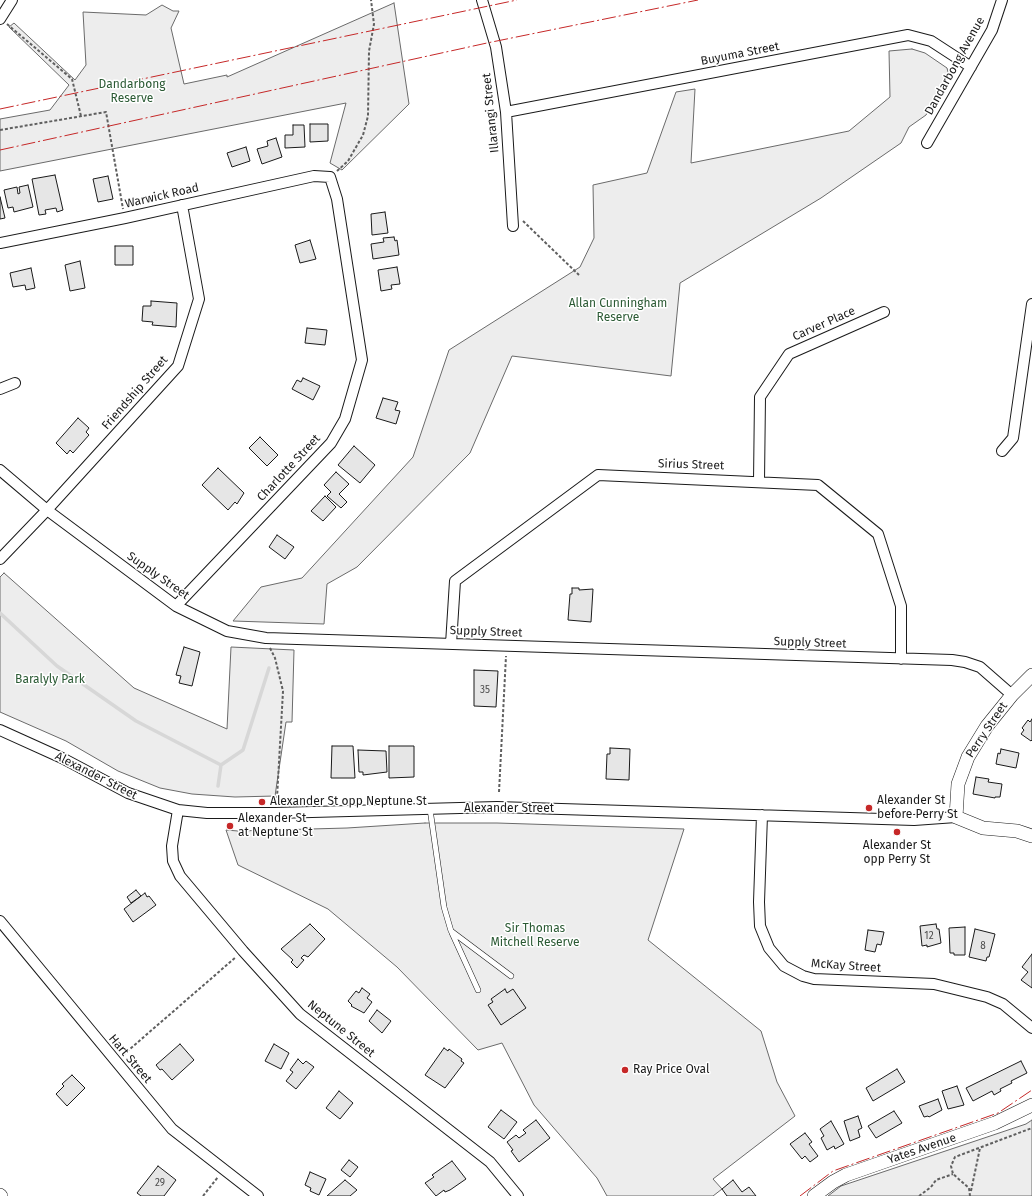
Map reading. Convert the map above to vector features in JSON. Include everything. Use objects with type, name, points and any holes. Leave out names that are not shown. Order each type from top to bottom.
[{"type":"street","points":[[0,19],[12,0]]},
{"type":"street","name":"Illarangi Street","points":[[482,0],[496,47],[506,112],[513,226]]},
{"type":"street","name":"Dandarbong Avenue","points":[[927,143],[992,30],[1002,0]]},
{"type":"street","name":"Buyuma Street","points":[[506,112],[908,35],[931,41],[971,67]]},
{"type":"street","name":"Warwick Road","points":[[0,243],[125,218],[314,176],[330,177]]},
{"type":"street","name":"Charlotte Street","points":[[176,606],[331,443],[345,419],[362,360],[337,199],[330,177]]},
{"type":"street","name":"Friendship Street","points":[[0,559],[48,510],[178,366],[199,299],[182,205]]},
{"type":"street","points":[[1002,452],[1013,438],[1027,369],[1032,304]]},
{"type":"street","name":"Carver Place","points":[[759,481],[760,397],[789,354],[884,312]]},
{"type":"street","points":[[0,389],[15,383]]},
{"type":"street","name":"Supply Street","points":[[0,470],[48,510],[176,606],[227,631],[265,638],[965,662],[980,667],[1012,695]]},
{"type":"street","name":"Sirius Street","points":[[451,644],[455,581],[598,475],[818,484],[878,534],[900,606],[901,659]]},
{"type":"street","name":"Perry Street","points":[[956,817],[957,792],[962,769],[987,726],[1012,695],[1032,675]]},
{"type":"street","name":"Alexander Street","points":[[0,730],[62,758],[128,794],[178,810],[275,813],[497,807],[914,820],[956,817],[983,828],[1016,831],[1032,836]]},
{"type":"street","name":"Neptune Street","points":[[178,810],[172,846],[173,861],[180,876],[243,951],[300,1014],[490,1162],[518,1196]]},
{"type":"street","name":"McKay Street","points":[[762,815],[759,902],[760,926],[769,948],[784,966],[803,976],[814,979],[934,984],[987,996],[1003,1004],[1032,1028]]},
{"type":"street","name":"Hart Street","points":[[0,922],[172,1129],[258,1196]]},
{"type":"street","name":"Yates Avenue","points":[[814,1196],[833,1182],[846,1175],[995,1123],[1032,1105]]},
{"type":"lane","points":[[430,809],[444,907],[451,930],[478,990]]},
{"type":"lane","points":[[451,930],[511,976]]},
{"type":"path","points":[[330,177],[348,161],[363,135],[368,116],[368,51],[374,24],[370,0]]},
{"type":"path","points":[[0,19],[72,80],[81,116]]},
{"type":"path","points":[[0,130],[106,112],[125,218]]},
{"type":"path","points":[[512,210],[579,275]]},
{"type":"path","points":[[265,638],[275,658],[283,691],[277,798]]},
{"type":"path","points":[[499,792],[506,646]]},
{"type":"path","points":[[116,1062],[243,951]]},
{"type":"path","points":[[970,1195],[969,1188],[953,1174],[951,1166],[955,1157],[1032,1128]]},
{"type":"path","points":[[970,1195],[980,1148]]},
{"type":"path","points":[[203,1196],[224,1170]]},
{"type":"path","points":[[919,1196],[931,1187],[936,1180],[953,1174]]},
{"type":"green space","name":"Dandarbong Reserve","points":[[394,3],[409,104],[342,170],[330,163],[346,103],[0,171],[0,119],[50,110],[69,85],[9,27],[14,23],[75,80],[86,65],[83,12],[146,15],[162,5],[173,11],[179,11],[171,28],[184,84],[227,75],[227,77]]},
{"type":"green space","name":"Allan Cunningham Reserve","points":[[912,49],[925,53],[947,68],[949,76],[926,115],[909,127],[901,143],[821,198],[680,283],[671,376],[512,356],[470,453],[357,567],[327,584],[324,624],[233,621],[261,587],[302,578],[413,457],[449,350],[580,267],[594,238],[593,185],[647,173],[676,92],[695,89],[691,163],[849,131],[890,97],[889,51]]},
{"type":"green space","name":"Baralyly Park","points":[[4,573],[134,688],[227,729],[231,647],[294,650],[292,722],[286,722],[275,796],[235,797],[192,794],[160,788],[118,771],[66,741],[0,712],[0,577]]},
{"type":"green space","name":"Sir Thomas Mitchell Reserve","points":[[425,823],[497,823],[684,829],[648,940],[761,1031],[777,1082],[795,1116],[713,1179],[722,1189],[713,1196],[607,1196],[597,1178],[534,1105],[502,1043],[478,1050],[397,967],[328,909],[238,865],[226,830],[347,828]]},
{"type":"green space","points":[[1032,1120],[1032,1196],[828,1196],[841,1186],[1026,1124]]},
{"type":"building","points":[[310,124],[328,124],[328,141],[310,142]]},
{"type":"building","points":[[293,125],[304,125],[305,147],[285,148],[285,135],[293,135]]},
{"type":"building","points":[[276,138],[282,157],[262,164],[257,149],[268,146],[267,141]]},
{"type":"building","points":[[246,147],[250,161],[232,167],[227,153]]},
{"type":"building","points":[[55,175],[63,210],[57,212],[56,208],[45,210],[46,214],[39,215],[32,179]]},
{"type":"building","points":[[108,176],[113,199],[98,202],[93,179]]},
{"type":"building","points":[[28,185],[33,207],[14,212],[13,207],[8,208],[4,190],[17,187],[18,194],[20,193],[19,187]]},
{"type":"building","points":[[0,197],[5,218],[0,219]]},
{"type":"building","points":[[385,212],[388,233],[372,235],[371,214]]},
{"type":"building","points":[[394,237],[395,241],[397,240],[399,255],[373,259],[371,244],[384,242],[383,238]]},
{"type":"building","points":[[310,240],[316,259],[300,263],[295,245]]},
{"type":"building","points":[[115,246],[133,246],[133,265],[115,265]]},
{"type":"building","points":[[80,261],[85,288],[70,291],[65,265]]},
{"type":"building","points":[[397,267],[400,284],[391,285],[392,289],[381,291],[378,270]]},
{"type":"building","points":[[31,268],[35,288],[26,290],[25,285],[13,287],[10,273]]},
{"type":"building","points":[[151,301],[177,303],[176,327],[152,325],[153,322],[142,321],[143,306],[151,306]]},
{"type":"building","points":[[307,328],[327,330],[325,345],[305,343]]},
{"type":"building","points":[[303,378],[320,386],[313,400],[292,389],[297,380],[301,382]]},
{"type":"building","points":[[383,398],[398,402],[395,410],[400,411],[396,424],[376,418]]},
{"type":"building","points":[[78,418],[89,428],[86,432],[89,435],[73,453],[70,450],[67,454],[56,443]]},
{"type":"building","points":[[260,437],[278,455],[267,466],[249,448]]},
{"type":"building","points":[[354,446],[375,465],[360,483],[338,465]]},
{"type":"building","points":[[218,468],[244,493],[237,504],[235,502],[228,510],[202,485]]},
{"type":"building","points":[[336,472],[349,484],[339,494],[347,502],[341,508],[327,496],[331,492],[324,485]]},
{"type":"building","points":[[325,496],[336,507],[323,521],[311,511]]},
{"type":"building","points":[[277,535],[294,547],[285,559],[269,547]]},
{"type":"building","points":[[572,588],[579,588],[579,590],[593,589],[591,622],[568,620],[570,594],[572,594]]},
{"type":"building","points":[[184,647],[200,652],[192,686],[179,683],[181,676],[176,675]]},
{"type":"building","points":[[474,670],[498,671],[496,707],[474,706]]},
{"type":"building","points":[[1032,719],[1031,741],[1021,734],[1024,730],[1022,728],[1028,720],[1030,722]]},
{"type":"building","points":[[332,746],[353,746],[355,778],[331,778]]},
{"type":"building","points":[[389,746],[414,746],[414,777],[389,778]]},
{"type":"building","points":[[610,748],[630,749],[629,780],[606,779],[607,754],[610,754]]},
{"type":"building","points":[[1001,749],[1019,753],[1016,768],[996,764],[998,753],[1000,754]]},
{"type":"building","points":[[358,750],[386,751],[387,772],[363,775],[363,772],[359,772]]},
{"type":"building","points":[[976,777],[989,779],[988,782],[1002,784],[1000,797],[995,798],[973,794]]},
{"type":"building","points":[[136,890],[141,896],[131,903],[127,897]]},
{"type":"building","points":[[145,893],[147,897],[149,896],[156,905],[133,922],[124,909]]},
{"type":"building","points":[[310,924],[325,939],[308,957],[304,955],[301,958],[304,960],[297,968],[291,962],[293,960],[281,949]]},
{"type":"building","points":[[936,924],[937,929],[939,929],[941,943],[927,947],[927,945],[922,946],[920,926]]},
{"type":"building","points":[[965,927],[965,955],[954,955],[954,953],[950,953],[949,928]]},
{"type":"building","points":[[975,929],[995,934],[989,957],[987,957],[986,961],[969,957]]},
{"type":"building","points":[[868,930],[884,932],[881,945],[877,944],[875,952],[865,950]]},
{"type":"building","points":[[1032,954],[1032,988],[1021,980],[1028,972],[1022,967]]},
{"type":"building","points":[[362,988],[370,994],[367,998],[372,1002],[364,1013],[351,1006],[352,1005],[348,1001],[356,991],[359,993]]},
{"type":"building","points":[[505,989],[507,993],[513,989],[526,1008],[501,1025],[488,1005],[493,1002],[491,999]]},
{"type":"building","points":[[377,1010],[391,1021],[382,1033],[369,1021]]},
{"type":"building","points":[[180,1044],[194,1060],[172,1080],[156,1065]]},
{"type":"building","points":[[274,1044],[289,1053],[281,1069],[265,1061]]},
{"type":"building","points":[[444,1048],[448,1051],[449,1049],[462,1059],[461,1061],[464,1063],[445,1088],[425,1075]]},
{"type":"building","points":[[298,1059],[303,1064],[306,1061],[314,1067],[296,1089],[286,1081],[293,1072],[290,1070]]},
{"type":"building","points":[[1021,1061],[1027,1073],[1011,1081],[1012,1083],[1000,1089],[1001,1091],[994,1095],[992,1091],[973,1101],[966,1088]]},
{"type":"building","points":[[897,1069],[905,1082],[873,1101],[866,1088]]},
{"type":"building","points":[[72,1075],[85,1088],[67,1106],[56,1094],[64,1086],[62,1084]]},
{"type":"building","points":[[957,1086],[964,1105],[948,1109],[942,1091]]},
{"type":"building","points":[[339,1091],[353,1103],[340,1119],[326,1108]]},
{"type":"building","points":[[938,1099],[942,1110],[929,1117],[924,1117],[919,1106]]},
{"type":"building","points":[[501,1110],[517,1122],[504,1139],[488,1127]]},
{"type":"building","points":[[894,1111],[902,1123],[876,1138],[868,1126]]},
{"type":"building","points":[[858,1116],[862,1128],[858,1130],[860,1137],[850,1141],[844,1121]]},
{"type":"building","points":[[536,1120],[550,1138],[519,1162],[511,1151],[513,1150],[507,1142],[516,1135],[519,1138],[526,1133],[523,1130]]},
{"type":"building","points":[[831,1121],[844,1144],[835,1149],[834,1146],[827,1150],[821,1138],[824,1136],[820,1129]]},
{"type":"building","points":[[805,1133],[812,1142],[809,1144],[818,1156],[810,1162],[805,1156],[802,1159],[790,1144]]},
{"type":"building","points":[[349,1160],[358,1167],[350,1177],[341,1170]]},
{"type":"building","points":[[452,1161],[466,1179],[450,1190],[445,1192],[444,1190],[436,1196],[425,1183],[434,1177],[432,1175]]},
{"type":"building","points":[[158,1166],[176,1180],[164,1196],[141,1196],[137,1193]]},
{"type":"building","points":[[310,1172],[326,1179],[319,1195],[310,1191],[311,1188],[305,1185]]},
{"type":"building","points":[[345,1180],[357,1190],[350,1196],[327,1196]]},
{"type":"building","points":[[733,1180],[742,1192],[749,1187],[756,1196],[727,1196],[722,1189]]},
{"type":"waterway","points":[[0,613],[57,666],[136,721],[221,765],[218,786]]},
{"type":"waterway","points":[[221,765],[243,750],[269,668]]},
{"type":"power","points":[[0,109],[517,0]]},
{"type":"power","points":[[0,150],[487,43],[698,0]]},
{"type":"power","points":[[800,1196],[833,1171],[998,1113],[1032,1090]]},
{"type":"place","name":"Alexander St opp Neptune St","points":[[262,802]]},
{"type":"place","name":"Alexander St before Perry St","points":[[869,808]]},
{"type":"place","name":"Alexander St at Neptune St","points":[[230,826]]},
{"type":"place","name":"Alexander St opp Perry St","points":[[897,832]]},
{"type":"place","name":"Ray Price Oval","points":[[625,1070]]}]
